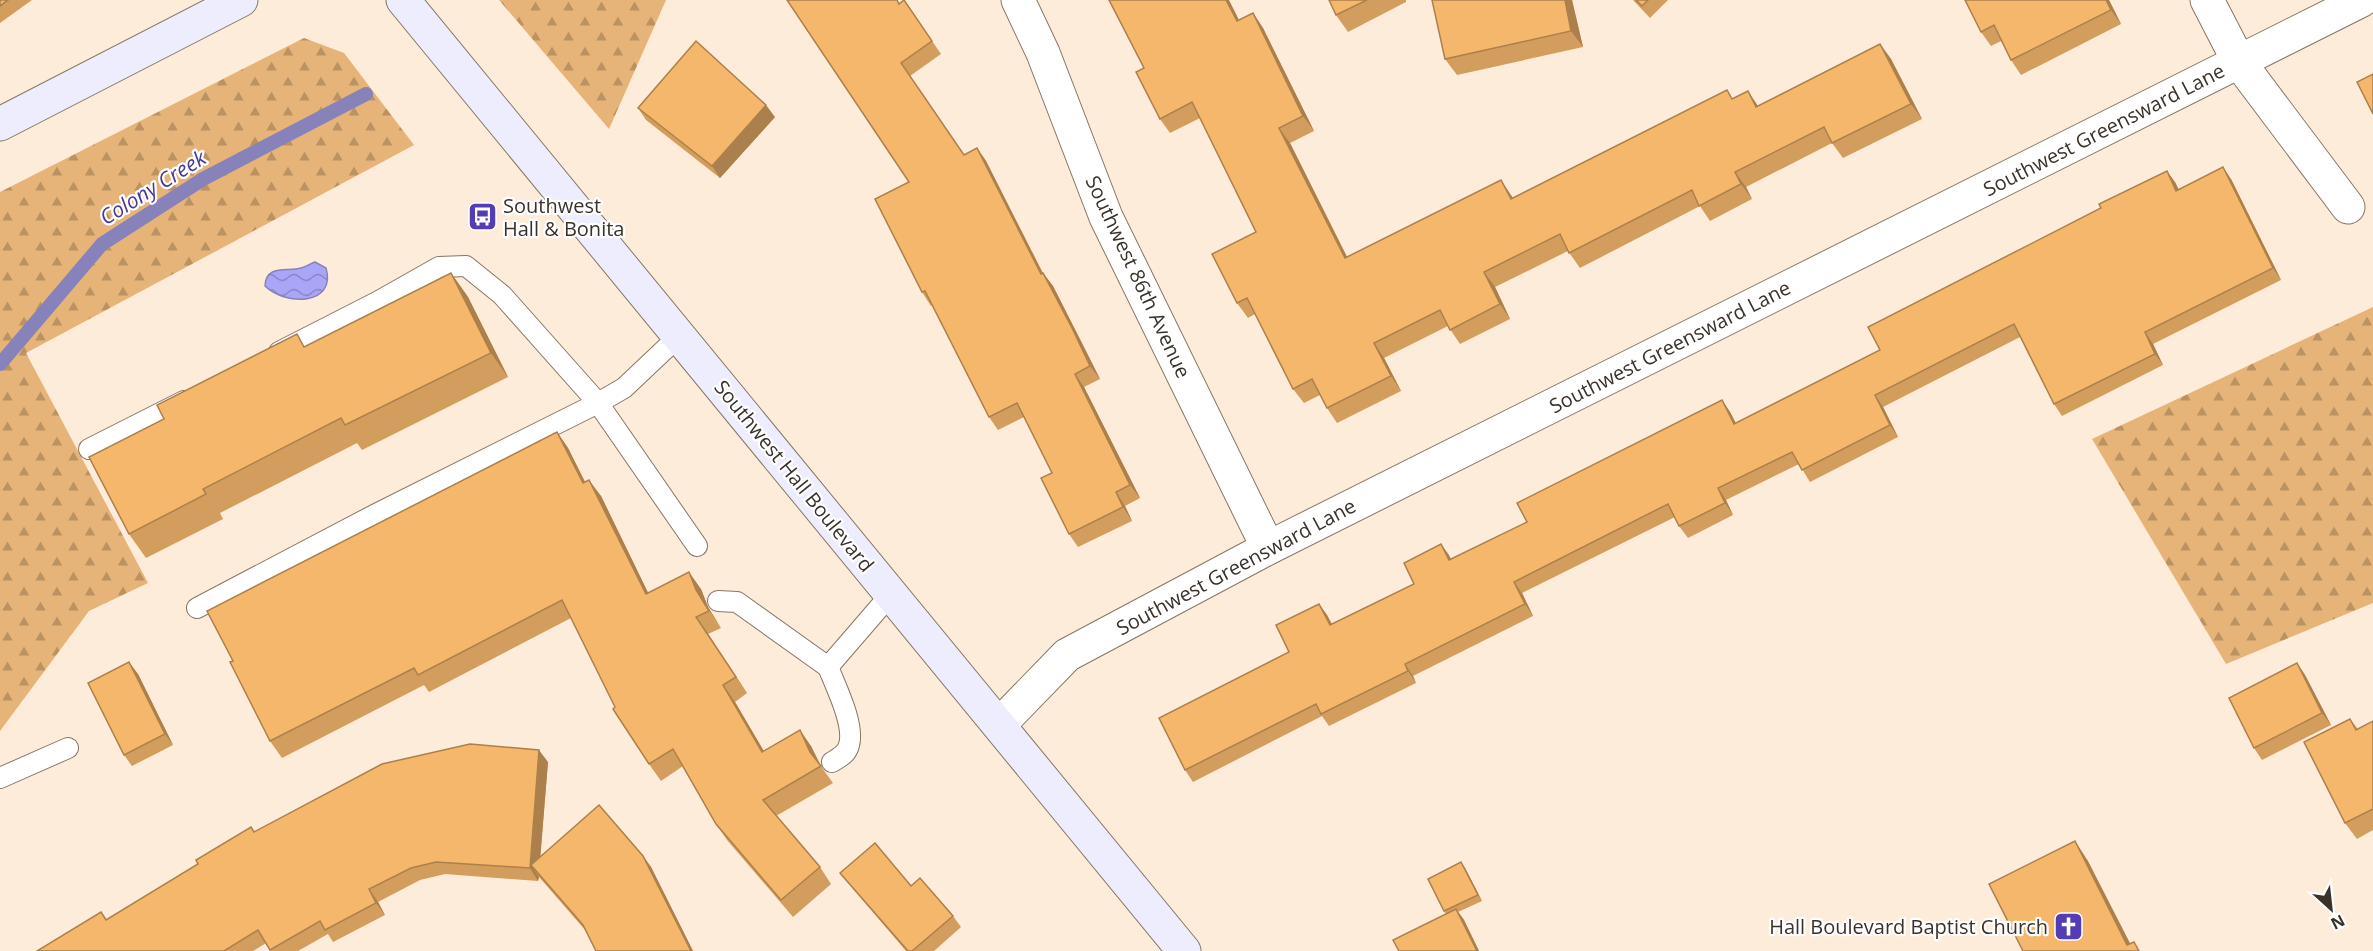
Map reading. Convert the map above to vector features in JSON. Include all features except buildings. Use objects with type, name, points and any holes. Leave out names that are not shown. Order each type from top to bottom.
[{"type":"main road","points":[[0,124],[241,0]]},
{"type":"main road","name":"Southwest Hall Boulevard","points":[[403,0],[1184,951]]},
{"type":"street","name":"Southwest 86th Avenue","points":[[1018,0],[1042,53],[1106,217],[1268,548]]},
{"type":"street","points":[[2207,0],[2239,62],[2348,207]]},
{"type":"street","name":"Southwest Greensward Lane","points":[[999,725],[1067,655],[1268,548],[2362,0]]},
{"type":"lane","points":[[260,362],[377,302],[439,267],[466,266],[502,295],[598,403],[697,546]]},
{"type":"lane","points":[[197,608],[376,514],[598,403],[624,388],[679,336]]},
{"type":"lane","points":[[89,449],[196,394]]},
{"type":"lane","points":[[828,667],[891,594]]},
{"type":"lane","points":[[718,602],[737,602],[828,667],[849,729],[849,745],[844,754],[832,762]]},
{"type":"lane","points":[[0,778],[68,748]]},
{"type":"green space","points":[[499,0],[666,0],[609,129]]},
{"type":"green space","points":[[304,38],[344,53],[414,145],[26,353],[148,583],[89,611],[0,731],[0,192]]},
{"type":"green space","points":[[2373,307],[2373,603],[2226,664],[2092,439]]},
{"type":"water","points":[[315,262],[326,268],[327,281],[324,290],[317,296],[307,299],[285,297],[265,286],[266,279],[273,272],[301,268]]},
{"type":"waterway","name":"Colony Creek","points":[[0,364],[102,244],[203,179],[366,94]]},
{"type":"place","name":"Southwest Hall & Bonita","points":[[482,217]]},
{"type":"place","name":"Hall Boulevard Baptist Church","points":[[2069,927]]}]
